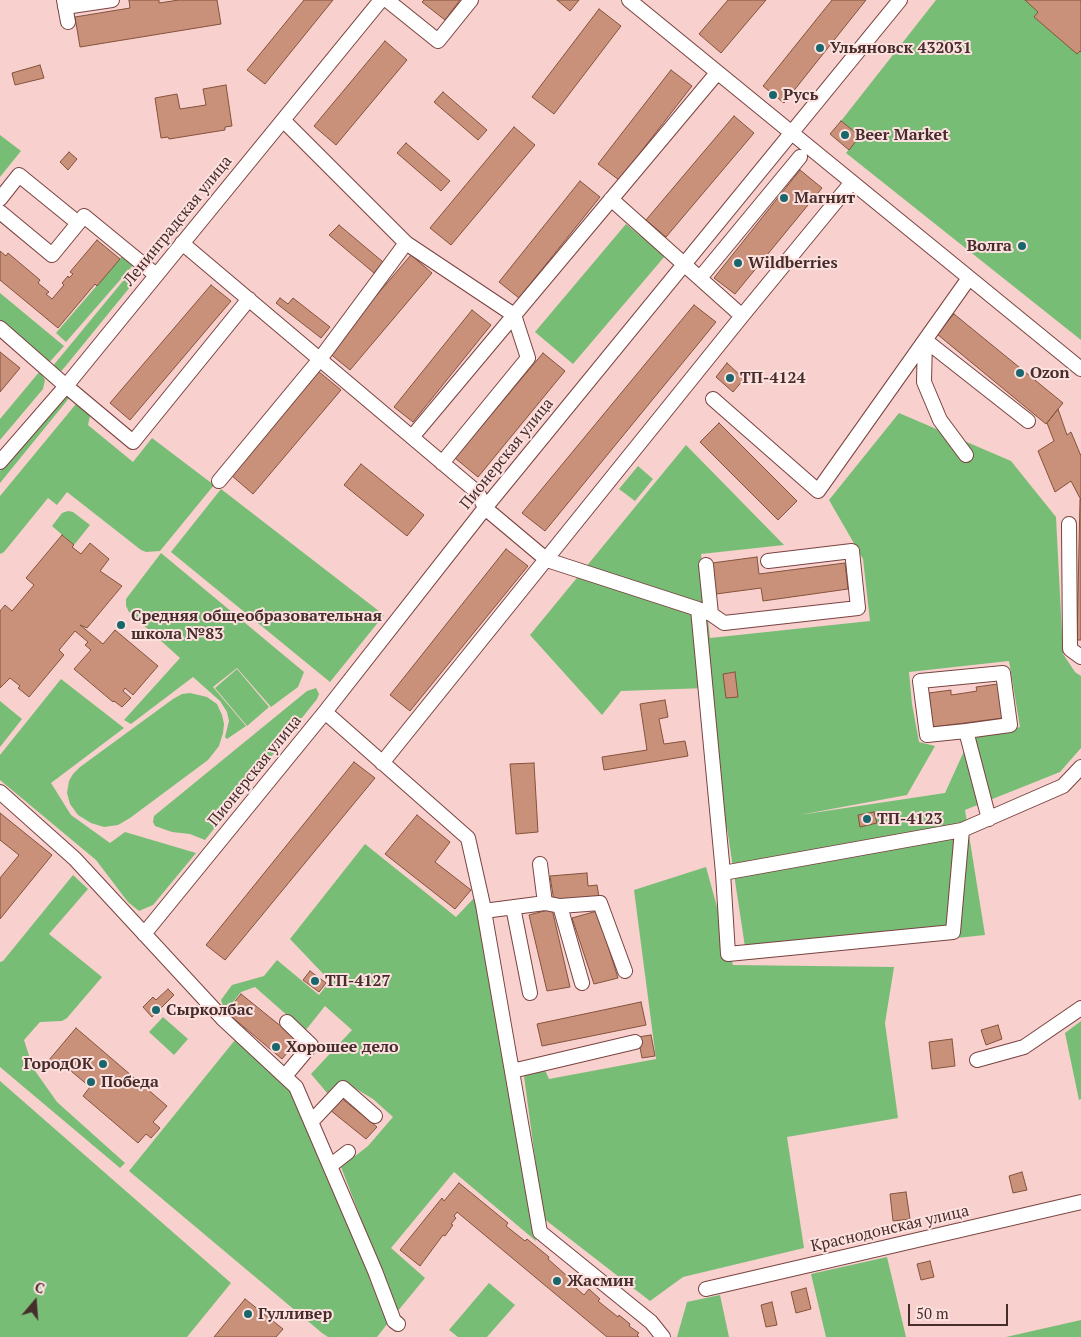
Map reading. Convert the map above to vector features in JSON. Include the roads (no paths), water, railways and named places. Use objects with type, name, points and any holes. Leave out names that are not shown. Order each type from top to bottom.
[{"type":"street","points":[[68,22],[65,4],[112,0]]},
{"type":"street","name":"Ленинградская улица","points":[[0,462],[66,386],[382,0]]},
{"type":"street","points":[[388,0],[438,41],[471,0]]},
{"type":"street","points":[[628,0],[1081,369]]},
{"type":"street","name":"Пионерская улица","points":[[144,934],[325,712],[484,508],[900,0]]},
{"type":"street","points":[[412,437],[717,73]]},
{"type":"street","points":[[283,120],[406,243],[514,315],[528,358],[442,463]]},
{"type":"street","points":[[700,278],[800,157]]},
{"type":"street","points":[[0,199],[19,175],[78,223]]},
{"type":"street","points":[[382,763],[852,182]]},
{"type":"street","points":[[611,199],[742,316]]},
{"type":"street","points":[[0,212],[52,255],[84,216],[156,275]]},
{"type":"street","points":[[182,243],[478,493],[484,508],[547,560],[698,609],[711,614],[724,623],[858,608],[852,551],[768,561]]},
{"type":"street","points":[[219,482],[320,359],[406,243]]},
{"type":"street","points":[[713,398],[818,492],[969,278]]},
{"type":"street","points":[[0,328],[134,442],[249,299]]},
{"type":"street","points":[[925,340],[1028,420]]},
{"type":"street","points":[[925,340],[924,382],[940,420],[966,455]]},
{"type":"street","points":[[1069,524],[1070,649],[1081,657]]},
{"type":"street","points":[[706,565],[711,614]]},
{"type":"street","points":[[698,609],[728,954],[953,932],[962,830]]},
{"type":"street","points":[[1003,672],[1010,725],[966,731],[927,735],[920,681],[1003,672]]},
{"type":"street","points":[[325,712],[468,838],[484,911],[540,1232],[651,1322],[663,1337]]},
{"type":"street","points":[[966,731],[988,819]]},
{"type":"street","points":[[722,873],[962,830],[1064,790],[1081,767]]},
{"type":"street","points":[[0,792],[75,859],[224,1020],[296,1087],[375,1271],[394,1321],[398,1324]]},
{"type":"street","points":[[540,864],[546,902]]},
{"type":"street","points":[[484,911],[546,902],[560,906],[600,903],[624,971]]},
{"type":"street","points":[[560,906],[582,983]]},
{"type":"street","points":[[513,907],[530,993]]},
{"type":"street","points":[[977,1060],[1024,1047],[1081,1008]]},
{"type":"street","points":[[285,1076],[311,1045],[287,1022]]},
{"type":"street","points":[[512,1071],[635,1042]]},
{"type":"street","points":[[311,1122],[343,1088],[375,1116]]},
{"type":"street","points":[[330,1166],[348,1152]]},
{"type":"street","name":"Краснодонская улица","points":[[706,1289],[1081,1202]]},
{"type":"place","name":"Ульяновск 432031","points":[[820,48]]},
{"type":"place","name":"Русь","points":[[773,95]]},
{"type":"place","name":"Beer Market","points":[[845,135]]},
{"type":"place","name":"Магнит","points":[[784,198]]},
{"type":"place","name":"Волга","points":[[1022,246]]},
{"type":"place","name":"Wildberries","points":[[738,263]]},
{"type":"place","name":"Ozon","points":[[1020,373]]},
{"type":"place","name":"ТП-4124","points":[[730,378]]},
{"type":"place","name":"Средняя общеобразовательная школа №83","points":[[121,625]]},
{"type":"place","name":"ТП-4123","points":[[867,819]]},
{"type":"place","name":"ТП-4127","points":[[315,981]]},
{"type":"place","name":"Сырколбас","points":[[156,1010]]},
{"type":"place","name":"Хорошее дело","points":[[276,1047]]},
{"type":"place","name":"ГородОК","points":[[103,1064]]},
{"type":"place","name":"Победа","points":[[91,1082]]},
{"type":"place","name":"Жасмин","points":[[557,1281]]},
{"type":"place","name":"Гулливер","points":[[248,1314]]}]
